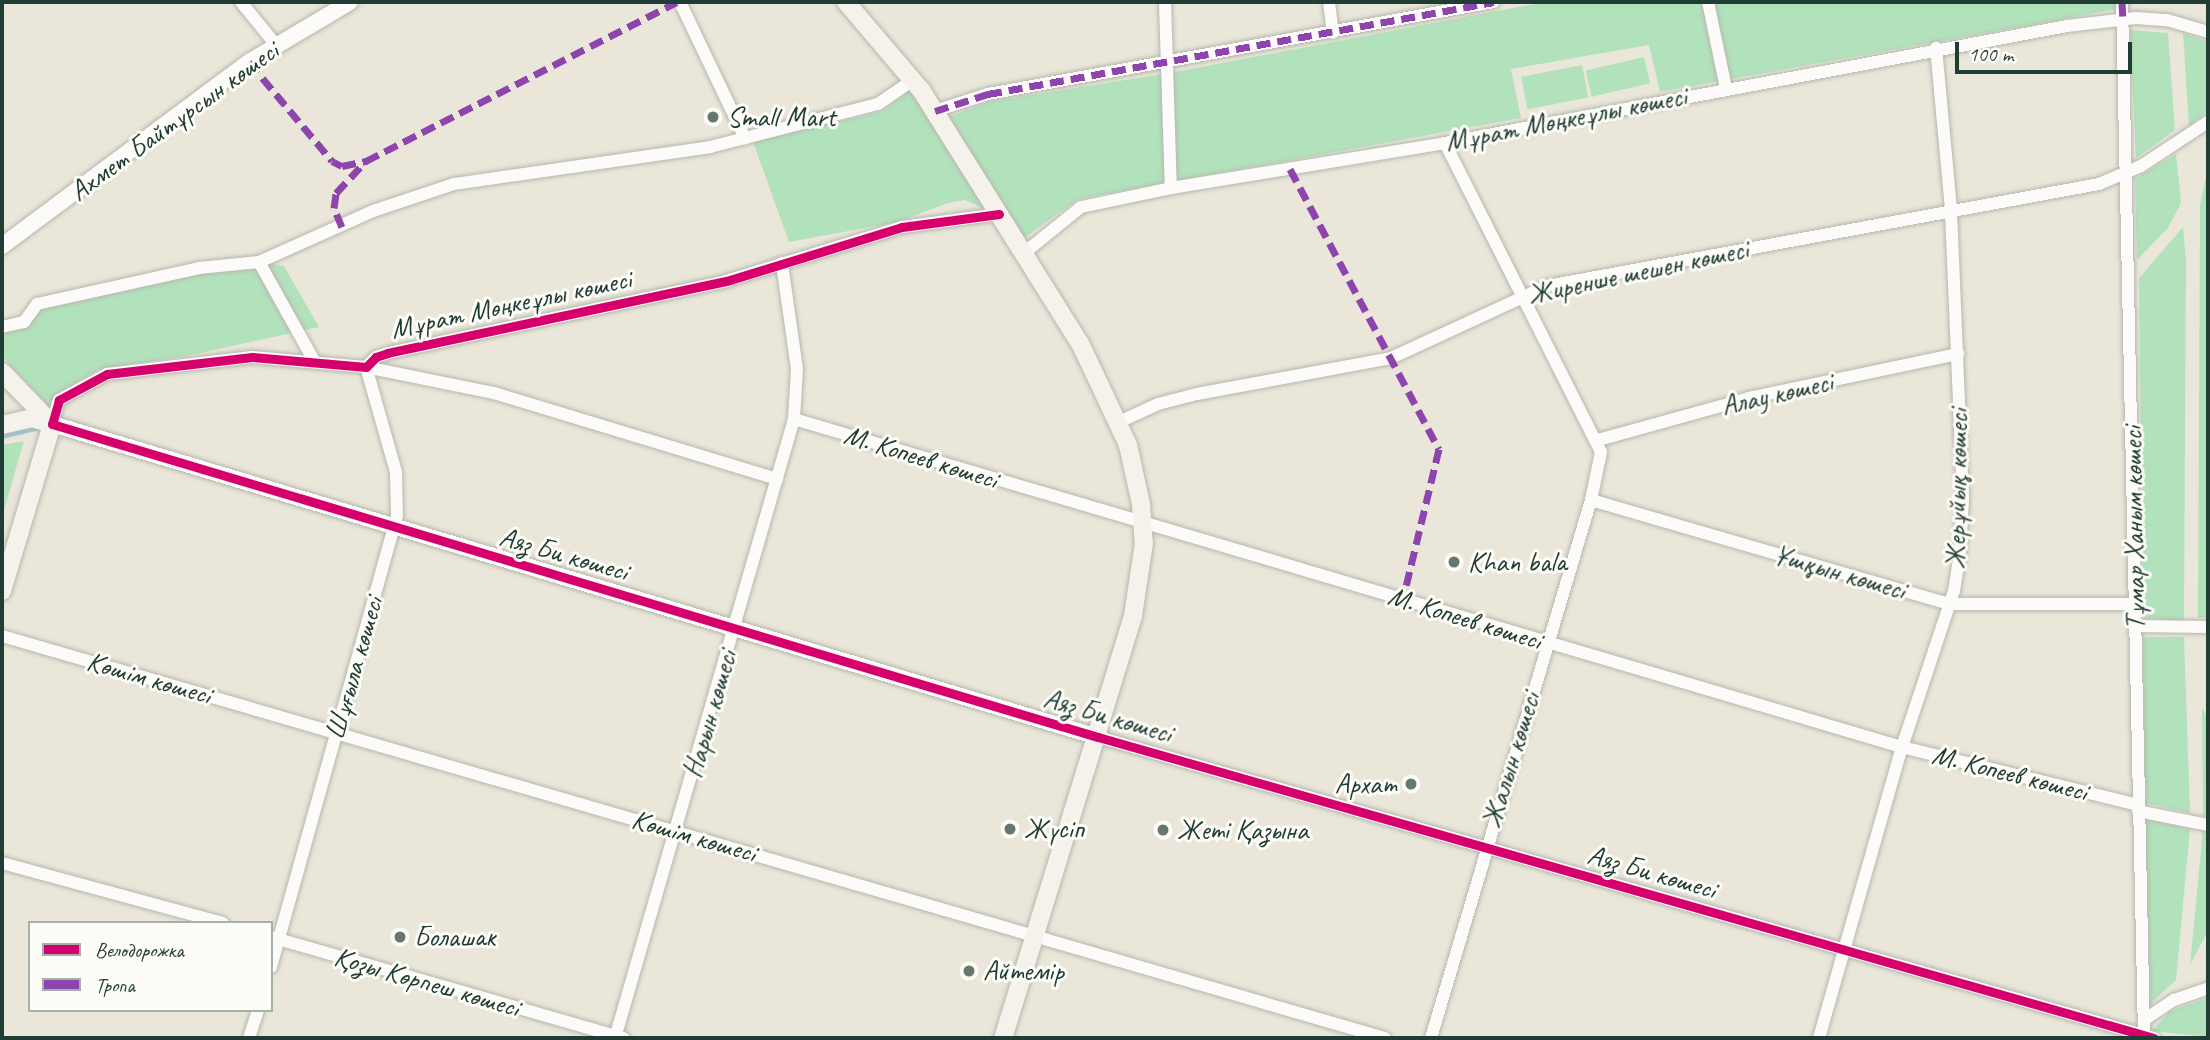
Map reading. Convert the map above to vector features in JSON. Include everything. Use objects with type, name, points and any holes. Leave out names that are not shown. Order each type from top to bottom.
[{"type":"main road","points":[[846,2],[913,80],[935,111],[1080,343],[1119,422],[1136,474],[1143,521],[1136,603],[1098,737],[1003,1038]]},
{"type":"main road","points":[[2,372],[52,424]]},
{"type":"main road","points":[[10,423],[30,401]]},
{"type":"main road","points":[[10,423],[32,418],[52,424]]},
{"type":"main road","points":[[2,591],[52,424]]},
{"type":"street","points":[[241,2],[276,46]]},
{"type":"street","name":"Ахмет Байтұрсын көшесі","points":[[2,246],[276,46],[350,2]]},
{"type":"street","points":[[680,2],[745,138]]},
{"type":"street","points":[[1165,2],[1171,188]]},
{"type":"street","points":[[1329,2],[1333,33]]},
{"type":"street","points":[[935,111],[988,94],[1493,2]]},
{"type":"street","points":[[1708,2],[1726,88]]},
{"type":"street","name":"Тұмар Ханым көшесі","points":[[2122,2],[2129,173],[2138,808],[2144,1020],[2147,1038]]},
{"type":"street","name":"Мұрат Мөңкеұлы көшесі","points":[[1024,253],[1081,207],[1171,188],[1445,143],[1936,48],[2123,19],[2167,20],[2208,32]]},
{"type":"street","name":"Жерұйық көшесі","points":[[1819,1038],[1902,747],[1950,604],[1962,509],[1951,209],[1936,48]]},
{"type":"street","points":[[2,327],[24,322],[37,304],[64,297],[199,268],[259,262],[373,211],[454,184],[745,138],[878,104],[913,80]]},
{"type":"street","name":"Жиренше шешен көшесі","points":[[1119,422],[1150,407],[1197,394],[1391,358],[1520,296],[1547,286],[1951,209],[2099,184],[2129,173],[2208,122]]},
{"type":"street","name":"Жалын көшесі","points":[[1431,1038],[1484,848],[1600,463],[1598,440],[1520,296],[1445,143]]},
{"type":"street","name":"Мұрат Мөңкеұлы көшесі","points":[[52,424],[59,400],[107,374],[253,357],[313,359],[366,367],[376,357],[388,353],[726,281],[902,227],[999,214]]},
{"type":"street","points":[[259,262],[313,359]]},
{"type":"street","name":"Нарын көшесі","points":[[618,1037],[794,419],[797,369],[782,262]]},
{"type":"street","name":"Алау көшесі","points":[[1598,440],[1749,398],[1958,354]]},
{"type":"street","points":[[366,367],[494,393],[777,478]]},
{"type":"street","name":"Шұғыла көшесі","points":[[273,956],[394,528],[396,472],[366,367]]},
{"type":"street","name":"М. Копеев көшесі","points":[[794,419],[1902,747],[2208,825]]},
{"type":"street","name":"Аяз Би көшесі","points":[[52,424],[1098,737],[2147,1038]]},
{"type":"street","name":"Ұшқын көшесі","points":[[1591,500],[1950,604],[2135,604]]},
{"type":"street","points":[[2136,626],[2208,627]]},
{"type":"street","name":"Көшім көшесі","points":[[2,636],[1385,1038]]},
{"type":"street","points":[[2,863],[216,921]]},
{"type":"street","name":"Қозы Көрпеш көшесі","points":[[276,938],[618,1037]]},
{"type":"street","points":[[2144,1020],[2174,1000],[2208,988]]},
{"type":"street","points":[[248,1038],[257,1012]]},
{"type":"green space","points":[[1545,2],[2122,2],[2123,8],[1660,92],[1649,45],[1511,69],[1521,118],[1078,199],[1024,238],[949,117],[988,102],[1169,73]]},
{"type":"green space","points":[[2130,30],[2168,33],[2175,130],[2136,158]]},
{"type":"green space","points":[[2183,33],[2208,42],[2208,111],[2189,126]]},
{"type":"green space","points":[[1644,57],[1650,83],[1592,97],[1586,70]]},
{"type":"green space","points":[[1582,65],[1588,97],[1527,109],[1521,77]]},
{"type":"green space","points":[[910,89],[987,210],[965,200],[948,203],[897,222],[789,242],[753,142],[883,111]]},
{"type":"green space","points":[[2176,154],[2181,203],[2168,228],[2137,260],[2135,179]]},
{"type":"green space","points":[[2208,166],[2208,617],[2198,618],[2200,205]]},
{"type":"green space","points":[[2183,227],[2186,260],[2184,621],[2143,618],[2139,278]]},
{"type":"green space","points":[[259,262],[284,266],[319,327],[191,355],[99,369],[55,395],[51,409],[2,356],[2,327],[24,322],[37,304]]},
{"type":"green space","points":[[24,441],[2,517],[2,445]]},
{"type":"green space","points":[[2143,637],[2184,637],[2190,813],[2145,803]]},
{"type":"green space","points":[[2202,708],[2208,718],[2208,816],[2203,815]]},
{"type":"green space","points":[[2145,819],[2190,829],[2176,980],[2150,1004]]},
{"type":"green space","points":[[2203,830],[2208,831],[2208,931],[2190,965]]},
{"type":"green space","points":[[2208,998],[2208,1037],[2152,1031],[2170,1011]]},
{"type":"waterway","points":[[2,437],[44,427]]},
{"type":"marked path","points":[[342,227],[334,208],[336,193],[366,161],[677,2]]},
{"type":"marked path","points":[[935,111],[988,94],[1494,2]]},
{"type":"marked path","points":[[2122,2],[2123,19]]},
{"type":"marked path","points":[[249,62],[332,161],[342,166],[366,161]]},
{"type":"marked path","points":[[1290,169],[1439,449],[1403,599]]},
{"type":"cycle path","points":[[999,214],[902,227],[726,281],[388,353],[376,357],[366,367],[252,357],[107,374],[59,400],[52,424],[1098,737],[2154,1038]]},
{"type":"place","name":"Small Mart","points":[[713,117]]},
{"type":"place","name":"Khan bala","points":[[1454,562]]},
{"type":"place","name":"Архат","points":[[1411,784]]},
{"type":"place","name":"Жүсіп","points":[[1010,829]]},
{"type":"place","name":"Жеті Қазына","points":[[1163,830]]},
{"type":"place","name":"Болашак","points":[[400,937]]},
{"type":"place","name":"Айтемір","points":[[969,971]]}]
